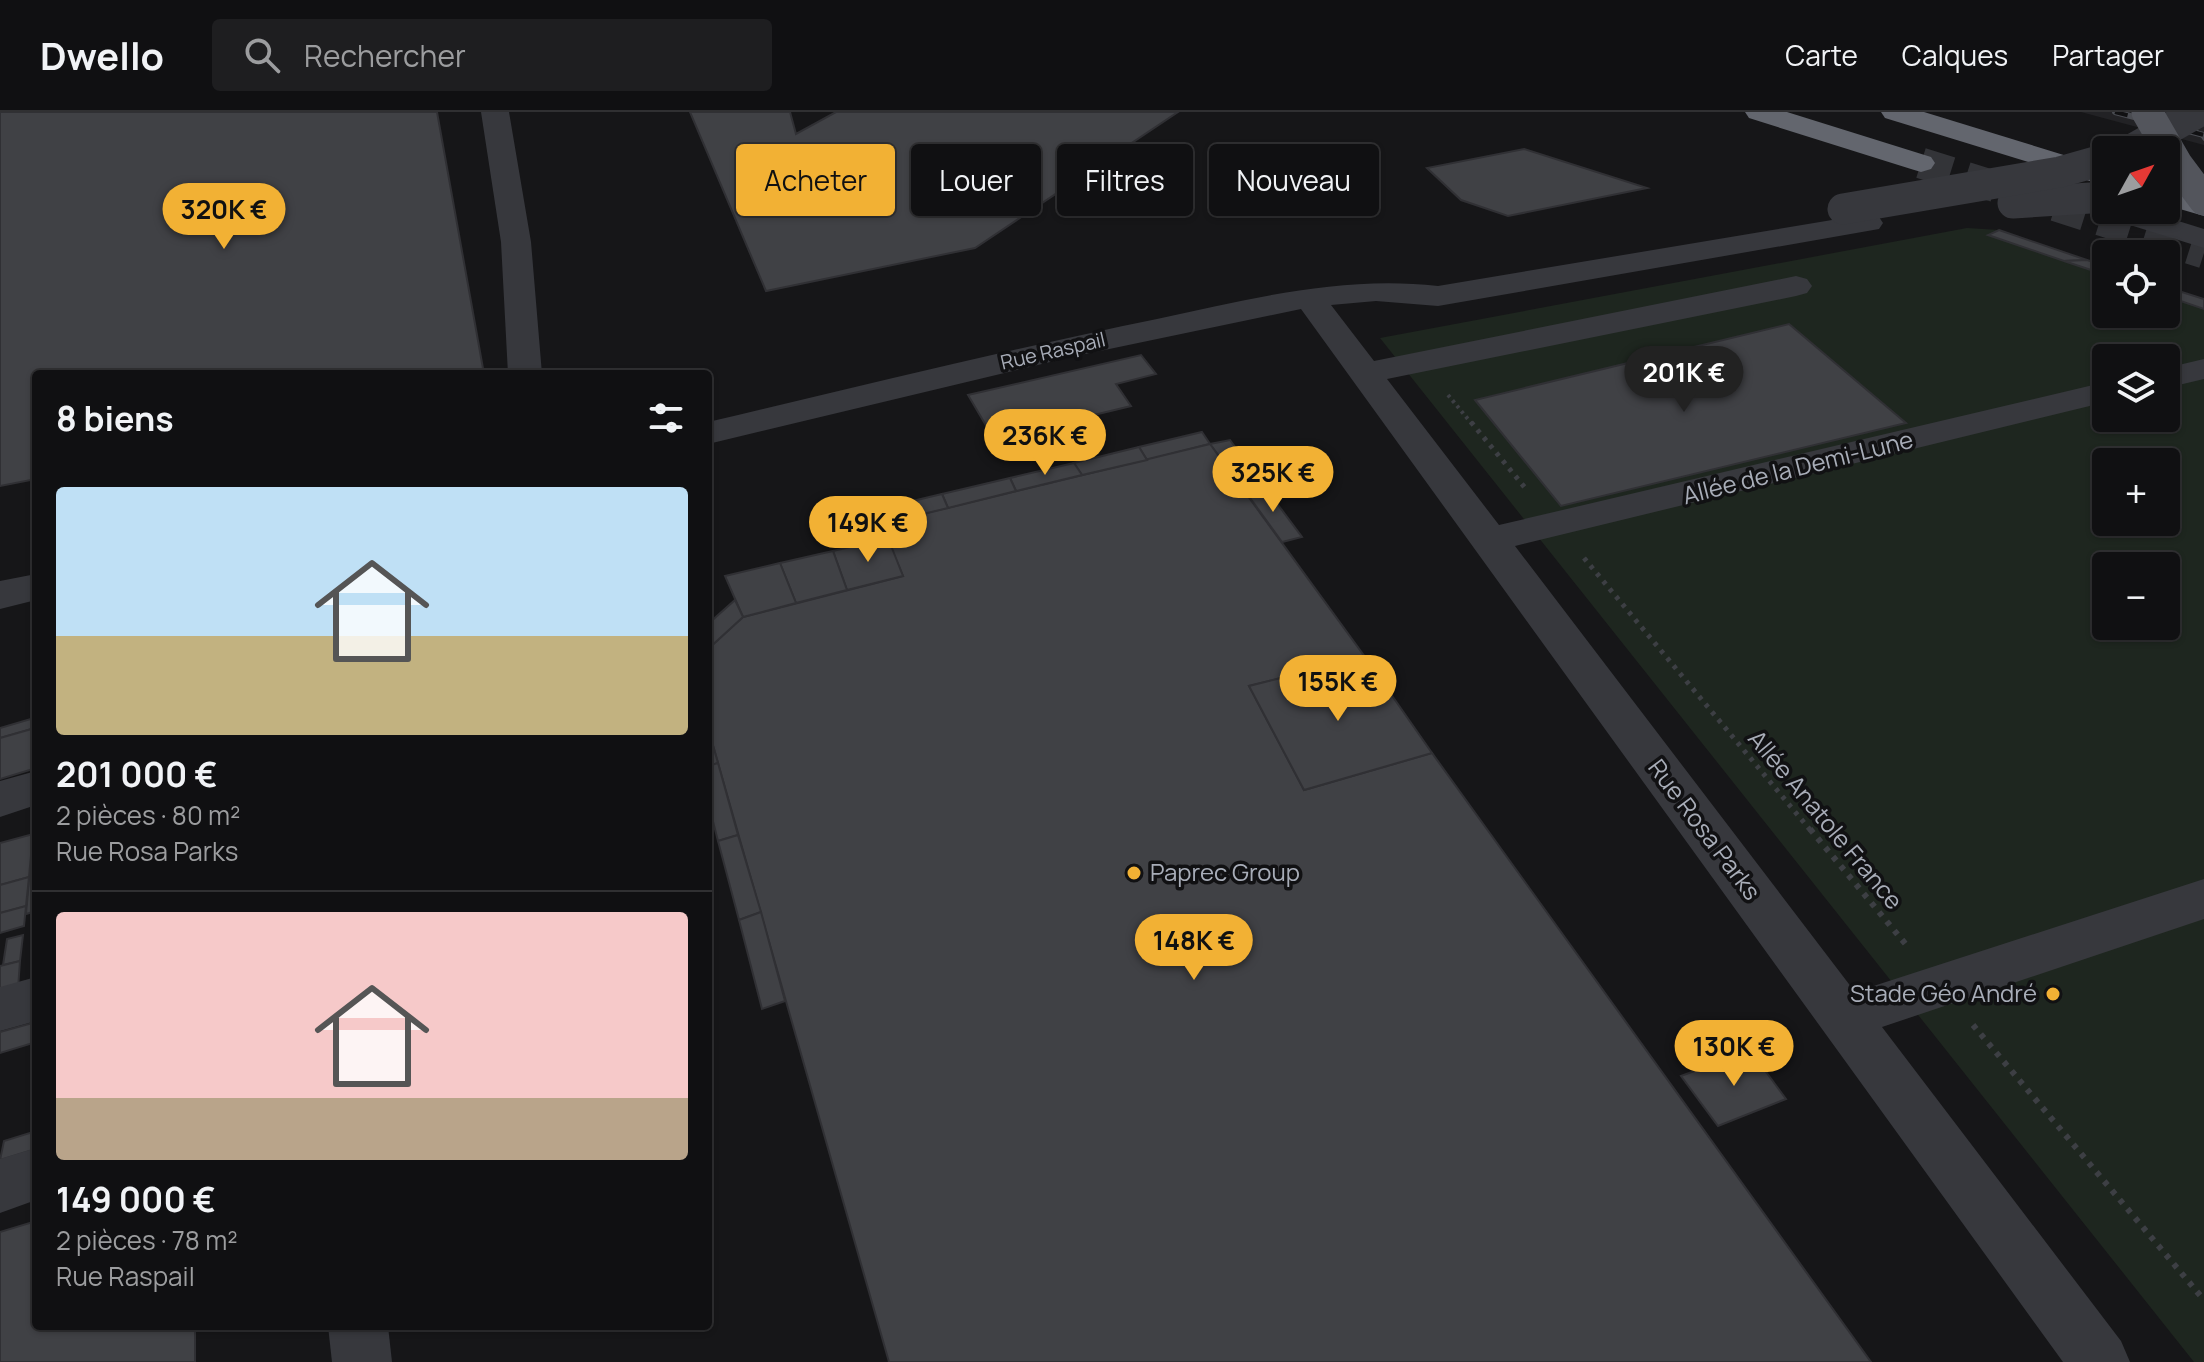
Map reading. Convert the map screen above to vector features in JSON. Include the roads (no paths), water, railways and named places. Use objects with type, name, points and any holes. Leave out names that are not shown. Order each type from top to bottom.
[{"type":"highway","points":[[1759,112],[1921,163]]},
{"type":"highway","points":[[1895,112],[2092,173]]},
{"type":"main road","points":[[2154,122],[2187,183]]},
{"type":"street","points":[[495,112],[505,154],[521,272],[525,370]]},
{"type":"street","points":[[2154,122],[2198,112]]},
{"type":"street","points":[[1856,216],[2092,163]]},
{"type":"street","points":[[1856,216],[2092,198]]},
{"type":"street","points":[[2075,200],[2092,204]]},
{"type":"street","name":"Rue Raspail","points":[[712,432],[1107,338],[1309,298],[1402,289],[1438,296],[1856,216]]},
{"type":"street","points":[[2156,224],[2204,239]]},
{"type":"street","points":[[1365,373],[1796,286]]},
{"type":"street","name":"Rue Rosa Parks","points":[[1309,298],[2100,1362]]},
{"type":"street","points":[[2180,375],[2204,369]]},
{"type":"street","name":"Allée de la Demi-Lune","points":[[1489,540],[2092,395]]},
{"type":"street","points":[[0,595],[32,588]]},
{"type":"street","points":[[0,799],[32,789]]},
{"type":"street","points":[[1843,1018],[2204,899]]},
{"type":"street","points":[[0,1009],[32,1000]]},
{"type":"street","points":[[0,1186],[32,1175]]},
{"type":"street","points":[[358,1330],[362,1362]]},
{"type":"tunnel","points":[[1921,163],[2204,253]]},
{"type":"tram line","points":[[2184,112],[2204,140]]},
{"type":"tram line","points":[[2200,112],[2204,116]]},
{"type":"railway","points":[[2115,112],[2204,135]]},
{"type":"railway","points":[[2192,112],[2204,115]]},
{"type":"place","name":"Paprec Group","points":[[1134,873]]},
{"type":"place","name":"Stade Géo André","points":[[2053,994]]}]
